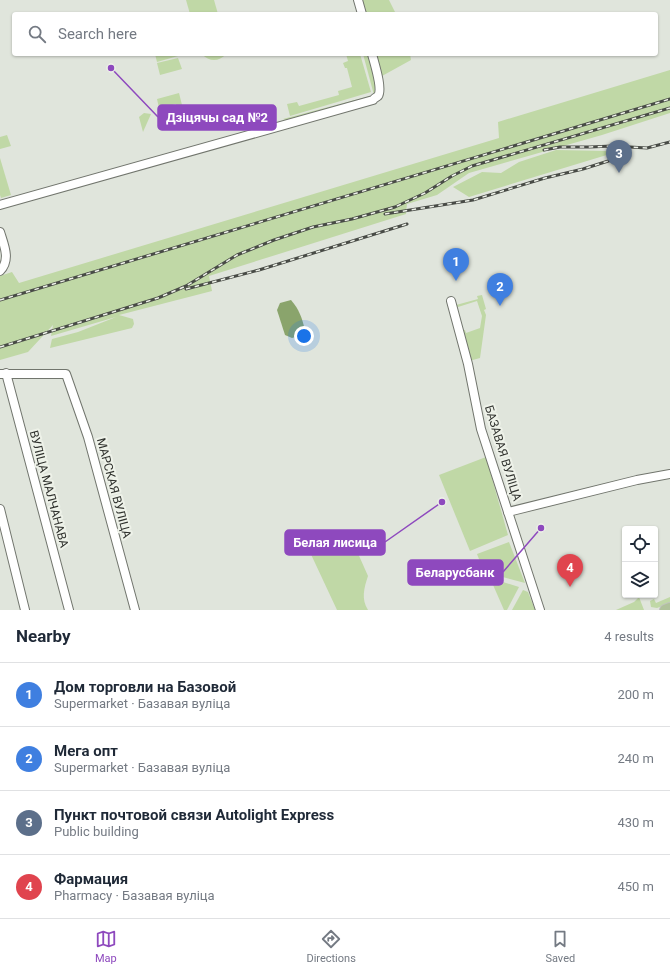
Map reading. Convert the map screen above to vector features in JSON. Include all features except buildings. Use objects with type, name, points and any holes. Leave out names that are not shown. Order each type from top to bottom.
[{"type":"main road","points":[[665,610],[670,608]]},
{"type":"street","points":[[358,0],[361,12]]},
{"type":"street","points":[[0,205],[373,100],[380,92],[380,86],[372,56]]},
{"type":"street","points":[[0,232],[6,256],[3,268],[0,271]]},
{"type":"street","name":"БАЗАВАЯ ВУЛІЦА","points":[[451,301],[468,364],[482,429],[540,610]]},
{"type":"street","name":"МАРСКАЯ ВУЛІЦА","points":[[3,374],[66,374],[88,437],[135,610]]},
{"type":"street","name":"ВУЛІЦА МАЛЧАНАВА","points":[[3,374],[69,610]]},
{"type":"street","points":[[508,512],[637,480],[670,474]]},
{"type":"street","points":[[0,510],[25,610]]},
{"type":"shaded area","points":[[186,0],[214,0],[217,12],[189,12]]},
{"type":"shaded area","points":[[362,0],[389,0],[395,12],[365,12]]},
{"type":"shaded area","points":[[156,56],[178,56],[157,62]]},
{"type":"shaded area","points":[[204,56],[224,56],[217,60],[211,60]]},
{"type":"shaded area","points":[[347,56],[361,56],[371,92],[290,116],[287,104],[297,102],[299,106],[339,95],[338,91],[352,87],[347,68],[345,68],[343,63],[348,61]]},
{"type":"shaded area","points":[[364,56],[370,56],[378,87],[374,95]]},
{"type":"shaded area","points":[[377,56],[410,56],[411,60],[382,76]]},
{"type":"shaded area","points":[[178,58],[182,69],[160,75],[157,63]]},
{"type":"shaded area","points":[[670,70],[670,113],[602,135],[469,173],[437,195],[407,204],[406,214],[209,276],[212,291],[119,315],[133,319],[134,324],[132,328],[50,348],[52,339],[78,332],[116,317],[51,336],[53,325],[28,352],[0,360],[0,276],[12,272],[19,283],[499,138],[498,122]]},
{"type":"shaded area","points":[[179,93],[183,109],[178,110],[176,104],[159,108],[157,99]]},
{"type":"shaded area","points":[[370,96],[286,120],[283,119]]},
{"type":"shaded area","points":[[144,113],[151,114],[143,132],[139,117]]},
{"type":"shaded area","points":[[7,135],[11,146],[0,149],[0,137]]},
{"type":"shaded area","points":[[556,150],[608,151],[610,154],[469,197],[453,187],[482,172],[501,173],[519,162]]},
{"type":"shaded area","points":[[0,158],[11,195],[1,198],[0,195]]},
{"type":"shaded area","points":[[482,295],[486,315],[480,358],[469,361],[462,330],[465,330],[466,333],[480,328],[482,316],[477,301],[458,307],[456,305],[478,299],[477,296]]},
{"type":"shaded area","points":[[291,300],[300,314],[305,330],[299,336],[292,338],[285,335],[277,310],[280,303]]},
{"type":"shaded area","points":[[486,457],[508,535],[470,551],[439,475]]},
{"type":"shaded area","points":[[348,531],[368,576],[364,589],[364,602],[368,610],[337,610],[308,548]]},
{"type":"shaded area","points":[[509,542],[525,583],[484,572],[477,554]]},
{"type":"shaded area","points":[[490,578],[519,587],[507,610],[504,610]]},
{"type":"shaded area","points":[[523,590],[528,592],[535,610],[512,610]]},
{"type":"shaded area","points":[[670,597],[670,603],[657,608],[651,607],[650,601],[654,599],[656,603]]},
{"type":"shaded area","points":[[639,598],[644,610],[616,610]]},
{"type":"railway","points":[[0,300],[670,99]]},
{"type":"railway","points":[[0,347],[158,298],[186,286],[237,255],[274,240],[313,227],[352,219],[395,207],[425,193],[452,176],[472,166],[670,108]]},
{"type":"railway","points":[[544,150],[560,147],[612,146],[647,148],[670,142]]},
{"type":"railway","points":[[385,214],[473,200],[624,156]]},
{"type":"railway","points":[[186,289],[259,270],[407,224]]},
{"type":"place","name":"Дзіцячы сад №2","points":[[111,68]]},
{"type":"place","name":"Пункт почтовой связи Autolight Express","points":[[619,173]]},
{"type":"place","name":"Дом торговли на Базовой","points":[[456,281]]},
{"type":"place","name":"Мега опт","points":[[500,306]]},
{"type":"place","name":"Белая лисица","points":[[442,502]]},
{"type":"place","name":"Беларусбанк","points":[[541,528]]},
{"type":"place","name":"Фармация","points":[[570,587]]}]
